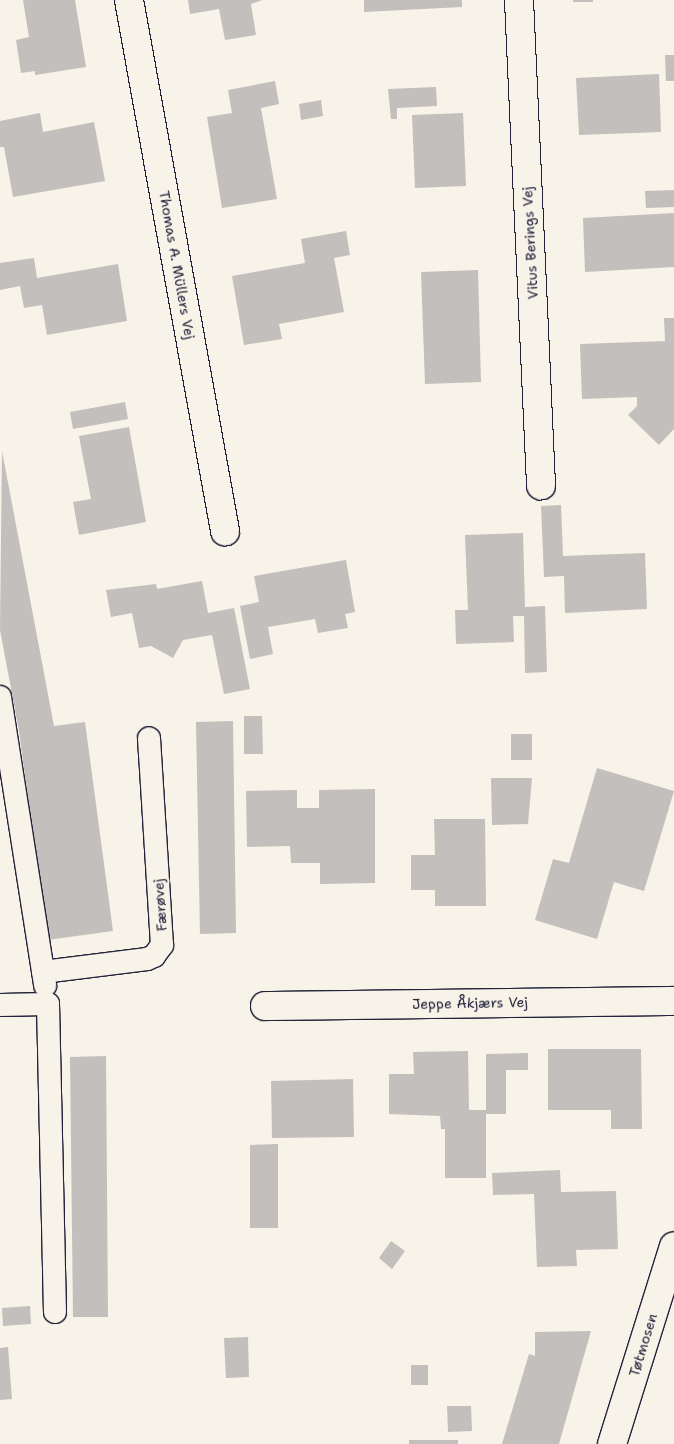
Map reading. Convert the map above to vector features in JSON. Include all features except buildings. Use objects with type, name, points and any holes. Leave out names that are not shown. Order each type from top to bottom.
[{"type":"street","name":"Thomas A. Müllers Vej","points":[[129,0],[224,531]]},
{"type":"street","name":"Vitus Berings Vej","points":[[519,0],[541,486]]},
{"type":"street","name":"Jeppe Åkjærs Vej","points":[[265,1006],[674,1001]]},
{"type":"street","name":"Tøtmosen","points":[[612,1444],[674,1246]]},
{"type":"lane","points":[[0,697],[48,1004],[55,1312]]},
{"type":"lane","name":"Færøvej","points":[[43,972],[147,959],[154,956],[162,946],[149,738]]},
{"type":"lane","points":[[0,1005],[48,1004]]}]
